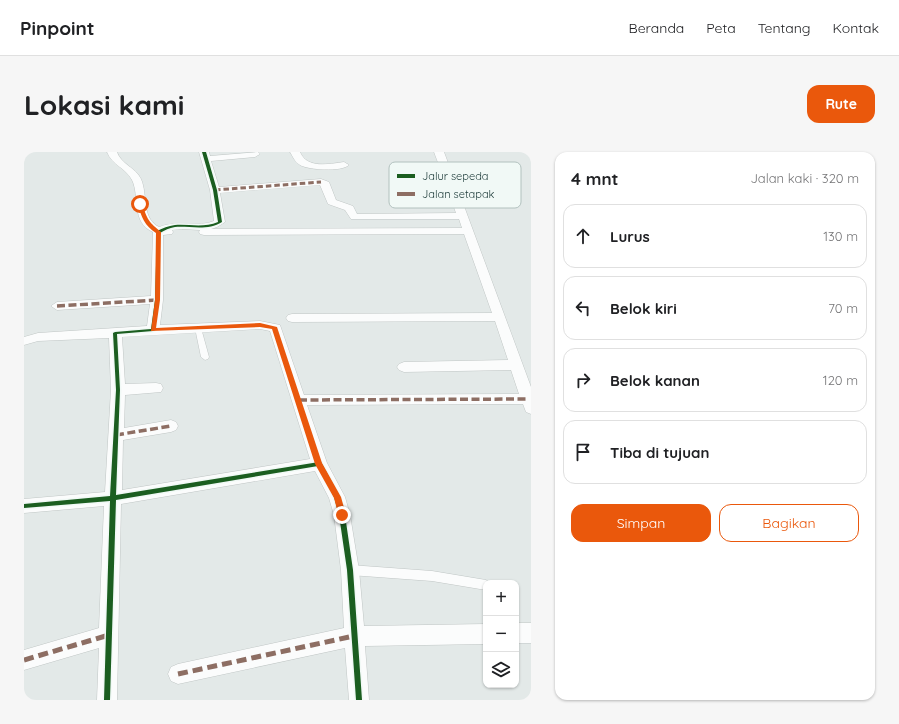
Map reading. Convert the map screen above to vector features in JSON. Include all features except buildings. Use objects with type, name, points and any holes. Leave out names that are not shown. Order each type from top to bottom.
[{"type":"street","points":[[112,152],[116,160],[136,178],[142,213],[149,226],[158,232],[467,231]]},
{"type":"street","points":[[295,152],[297,158],[303,164],[316,166],[344,166]]},
{"type":"street","points":[[439,152],[443,162]]},
{"type":"street","points":[[158,232],[164,228],[175,226],[218,224],[221,220],[216,190],[205,156],[255,154]]},
{"type":"street","points":[[316,166],[321,182]]},
{"type":"street","points":[[216,190],[321,182],[326,184],[332,202],[349,208],[352,215],[355,217],[461,216]]},
{"type":"street","points":[[299,400],[529,403],[500,317],[458,208]]},
{"type":"street","points":[[153,330],[157,300],[158,232]]},
{"type":"street","points":[[57,306],[157,300]]},
{"type":"street","points":[[292,318],[500,317]]},
{"type":"street","points":[[24,341],[38,337],[153,330],[260,325],[275,328],[319,464],[337,497],[342,515],[350,570],[359,700]]},
{"type":"street","points":[[107,700],[118,390],[115,333]]},
{"type":"street","points":[[404,367],[516,365]]},
{"type":"street","points":[[118,390],[156,388]]},
{"type":"street","points":[[116,435],[171,426]]},
{"type":"street","points":[[24,506],[113,498],[319,464]]},
{"type":"street","points":[[519,634],[531,633]]},
{"type":"street","points":[[178,674],[354,636],[483,634]]},
{"type":"street","points":[[24,660],[109,635]]},
{"type":"lane","points":[[198,328],[205,357]]},
{"type":"lane","points":[[350,570],[432,576],[483,584]]},
{"type":"marked path","points":[[215,190],[321,182]]},
{"type":"marked path","points":[[57,306],[157,300]]},
{"type":"marked path","points":[[299,400],[528,399]]},
{"type":"marked path","points":[[116,435],[171,426]]},
{"type":"marked path","points":[[24,660],[109,635]]},
{"type":"marked path","points":[[178,674],[354,636]]},
{"type":"cycle path","points":[[24,506],[113,498],[118,390],[115,333],[153,330],[157,300],[158,232],[173,226],[198,227],[214,225],[220,222],[215,190],[204,152]]},
{"type":"cycle path","points":[[107,700],[113,498],[319,464],[337,497],[342,515],[350,570],[359,700]]},
{"type":"route","points":[[140,204],[142,213],[149,226],[158,232],[157,300],[153,330],[260,325],[268,325],[275,328],[319,464],[337,497],[342,515]]}]
